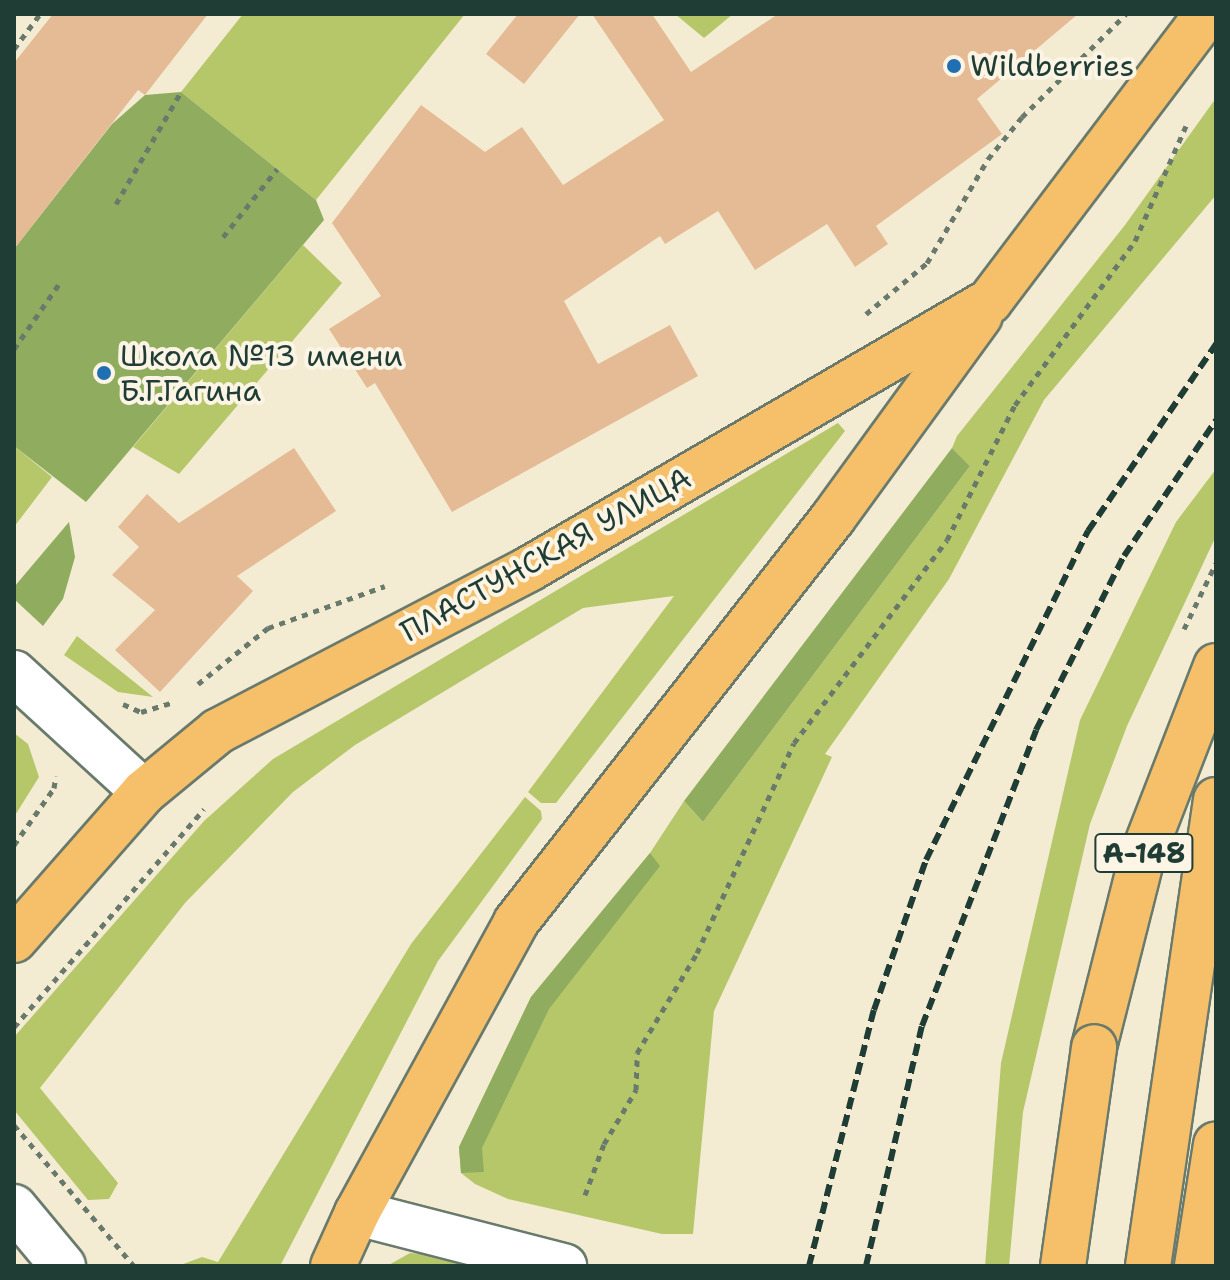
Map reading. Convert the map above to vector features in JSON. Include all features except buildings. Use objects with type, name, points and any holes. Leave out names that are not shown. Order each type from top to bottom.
[{"type":"main road","name":"ПЛАСТУНСКАЯ УЛИЦА","points":[[14,940],[144,792],[218,731],[529,569],[990,301],[1207,14]]},
{"type":"main road","points":[[333,1266],[357,1213],[516,922],[896,436],[990,301]]},
{"type":"main road","name":"А-148","points":[[1063,1266],[1094,1047],[1142,857],[1216,666]]},
{"type":"main road","name":"А-148","points":[[1148,1266],[1216,800]]},
{"type":"main road","points":[[1197,1266],[1216,1144]]},
{"type":"street","points":[[14,673],[144,792]]},
{"type":"street","points":[[14,1207],[63,1266]]},
{"type":"street","points":[[357,1213],[564,1266]]},
{"type":"path","points":[[14,49],[40,14]]},
{"type":"path","points":[[860,319],[927,263],[988,159],[1022,117],[1126,14]]},
{"type":"path","points":[[116,204],[181,92]]},
{"type":"path","points":[[585,1195],[604,1144],[636,1090],[637,1053],[697,953],[794,743],[947,540],[1015,405],[1135,241],[1189,118],[1162,154]]},
{"type":"path","points":[[223,237],[277,169]]},
{"type":"path","points":[[14,349],[61,281]]},
{"type":"path","points":[[194,687],[268,628],[399,581]]},
{"type":"path","points":[[117,701],[141,712],[184,695]]},
{"type":"path","points":[[26,852],[14,844],[54,788],[58,768]]},
{"type":"path","points":[[14,1027],[122,908],[206,805]]},
{"type":"path","points":[[108,900],[122,908]]},
{"type":"path","points":[[14,1125],[134,1266]]},
{"type":"green space","points":[[243,14],[465,14],[316,200],[181,92]]},
{"type":"green space","points":[[675,14],[733,14],[704,38]]},
{"type":"green space","points":[[181,92],[316,200],[324,220],[86,502],[14,446],[14,249],[112,124],[145,95]]},
{"type":"green space","points":[[1216,98],[1216,195],[1044,400],[949,579],[825,754],[832,757],[714,1011],[693,1234],[662,1234],[508,1199],[475,1184],[461,1173],[459,1147],[531,997],[650,853],[684,801],[703,822],[970,466],[952,448],[957,436],[1125,225]]},
{"type":"green space","points":[[303,245],[342,283],[179,474],[133,447]]},
{"type":"green space","points":[[838,423],[845,431],[556,803],[541,803],[528,792],[674,596],[583,608],[355,745],[293,792],[185,903],[40,1088],[118,1183],[109,1199],[88,1200],[14,1110],[14,1037],[204,821],[273,759]]},
{"type":"green space","points":[[14,446],[52,477],[14,527]]},
{"type":"green space","points":[[952,448],[970,466],[703,822],[684,801]]},
{"type":"green space","points":[[1216,469],[1216,536],[1127,726],[1090,824],[1023,1112],[1009,1266],[985,1266],[1001,1063],[1080,720],[1176,522]]},
{"type":"green space","points":[[69,522],[75,557],[63,599],[43,626],[14,599],[14,587]]},
{"type":"green space","points":[[77,636],[153,697],[118,692],[64,655]]},
{"type":"green space","points":[[14,733],[28,744],[39,777],[14,817]]},
{"type":"green space","points":[[525,797],[541,811],[542,819],[438,961],[280,1266],[178,1266],[202,1257],[218,1262],[411,944]]},
{"type":"green space","points":[[650,853],[660,866],[549,1009],[482,1148],[484,1172],[461,1173],[459,1147],[531,997]]},
{"type":"green space","points":[[410,1253],[422,1254],[467,1266],[387,1266]]},
{"type":"railway","points":[[809,1266],[874,1010],[926,860],[1088,531],[1216,344]]},
{"type":"railway","points":[[866,1266],[922,1026],[1036,730],[1124,556],[1216,420]]},
{"type":"place","name":"Wildberries","points":[[954,66]]},
{"type":"place","name":"Школа №13 имени Б.Г.Гагина","points":[[104,373]]}]
